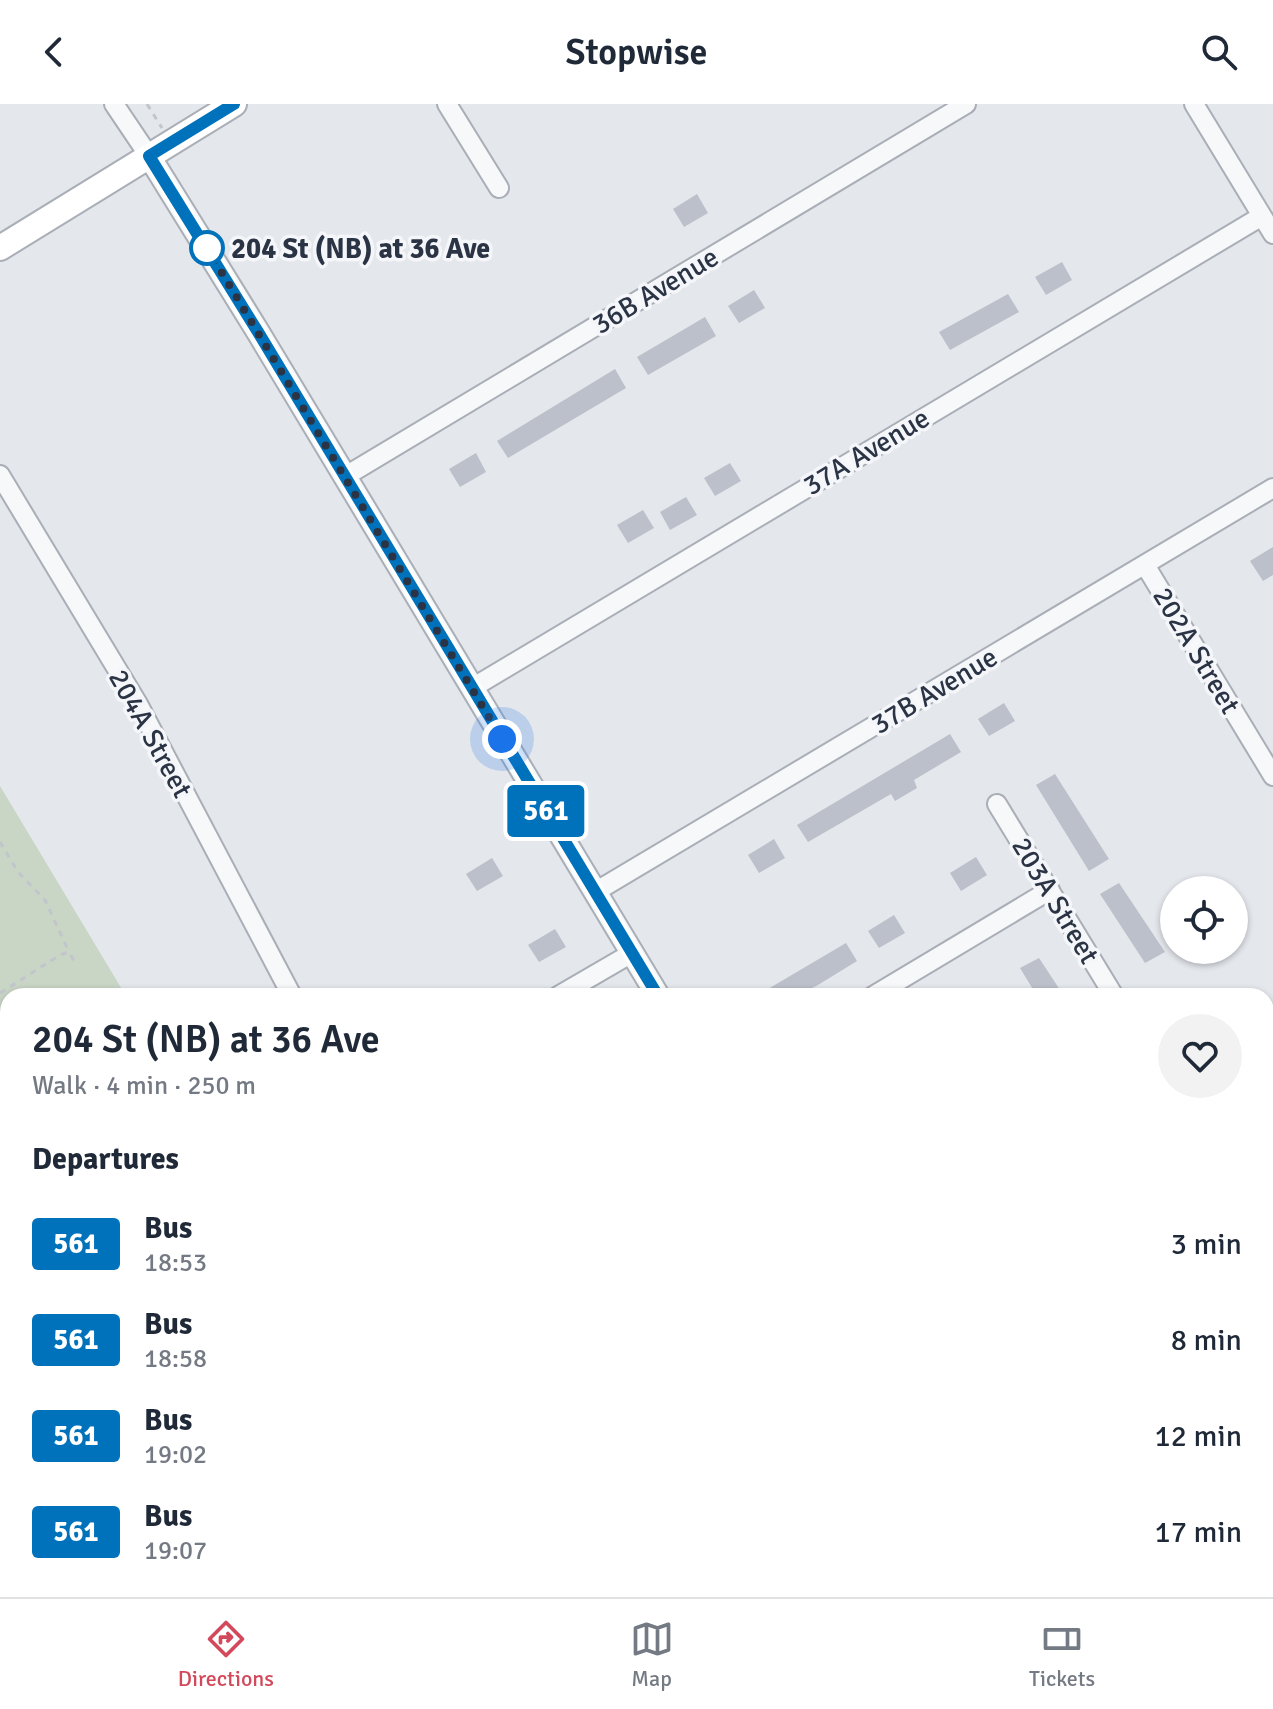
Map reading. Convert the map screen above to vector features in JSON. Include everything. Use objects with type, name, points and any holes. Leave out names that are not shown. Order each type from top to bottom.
[{"type":"main road","points":[[0,248],[234,104]]},
{"type":"street","points":[[114,104],[250,319],[653,988]]},
{"type":"street","points":[[447,104],[499,188]]},
{"type":"street","name":"36B Avenue","points":[[344,477],[966,104]]},
{"type":"street","points":[[1194,104],[1273,234]]},
{"type":"street","name":"37A Avenue","points":[[472,688],[1262,216]]},
{"type":"street","name":"204A Street","points":[[0,475],[138,704],[288,988]]},
{"type":"street","name":"37B Avenue","points":[[595,892],[1273,488]]},
{"type":"street","name":"202A Street","points":[[1145,565],[1273,776]]},
{"type":"street","name":"203A Street","points":[[997,804],[1109,988]]},
{"type":"street","points":[[890,988],[1050,890]]},
{"type":"street","points":[[572,988],[632,953]]},
{"type":"path","points":[[147,104],[171,142]]},
{"type":"path","points":[[0,842],[18,872],[45,900],[74,961]]},
{"type":"path","points":[[8,988],[69,952]]},
{"type":"green space","points":[[0,786],[121,988],[0,988]]},
{"type":"building","points":[[697,194],[708,213],[684,227],[673,209]]},
{"type":"building","points":[[1062,262],[1072,280],[1046,295],[1035,277]]},
{"type":"building","points":[[754,290],[765,308],[739,323],[728,306]]},
{"type":"building","points":[[1008,294],[1019,312],[950,350],[939,332]]},
{"type":"building","points":[[705,317],[716,336],[648,375],[637,357]]},
{"type":"building","points":[[615,369],[626,388],[508,458],[497,441]]},
{"type":"building","points":[[476,453],[486,472],[460,487],[449,469]]},
{"type":"building","points":[[730,463],[741,481],[715,496],[704,478]]},
{"type":"building","points":[[686,497],[697,515],[670,530],[660,512]]},
{"type":"building","points":[[643,510],[654,528],[628,543],[617,525]]},
{"type":"building","points":[[1273,547],[1273,575],[1263,581],[1250,561]]},
{"type":"building","points":[[1004,703],[1015,721],[989,736],[978,719]]},
{"type":"building","points":[[950,734],[961,752],[914,780],[917,788],[895,801],[891,794],[808,842],[797,825]]},
{"type":"building","points":[[1055,774],[1109,859],[1089,871],[1036,785]]},
{"type":"building","points":[[774,839],[785,858],[759,873],[748,855]]},
{"type":"building","points":[[976,857],[987,875],[961,891],[950,873]]},
{"type":"building","points":[[492,858],[503,876],[477,891],[466,874]]},
{"type":"building","points":[[1119,883],[1160,944],[1160,955],[1145,963],[1100,894]]},
{"type":"building","points":[[894,915],[905,933],[879,948],[868,931]]},
{"type":"building","points":[[555,929],[566,947],[539,962],[528,945]]},
{"type":"building","points":[[846,943],[857,961],[812,988],[770,988]]},
{"type":"building","points":[[1039,958],[1059,988],[1032,988],[1020,968]]},
{"type":"bus line","name":"561","points":[[234,104],[149,156],[653,988]]},
{"type":"place","name":"204 St (NB) at 36 Ave","points":[[207,248]]},
{"type":"route","points":[[207,248],[502,739]]}]
